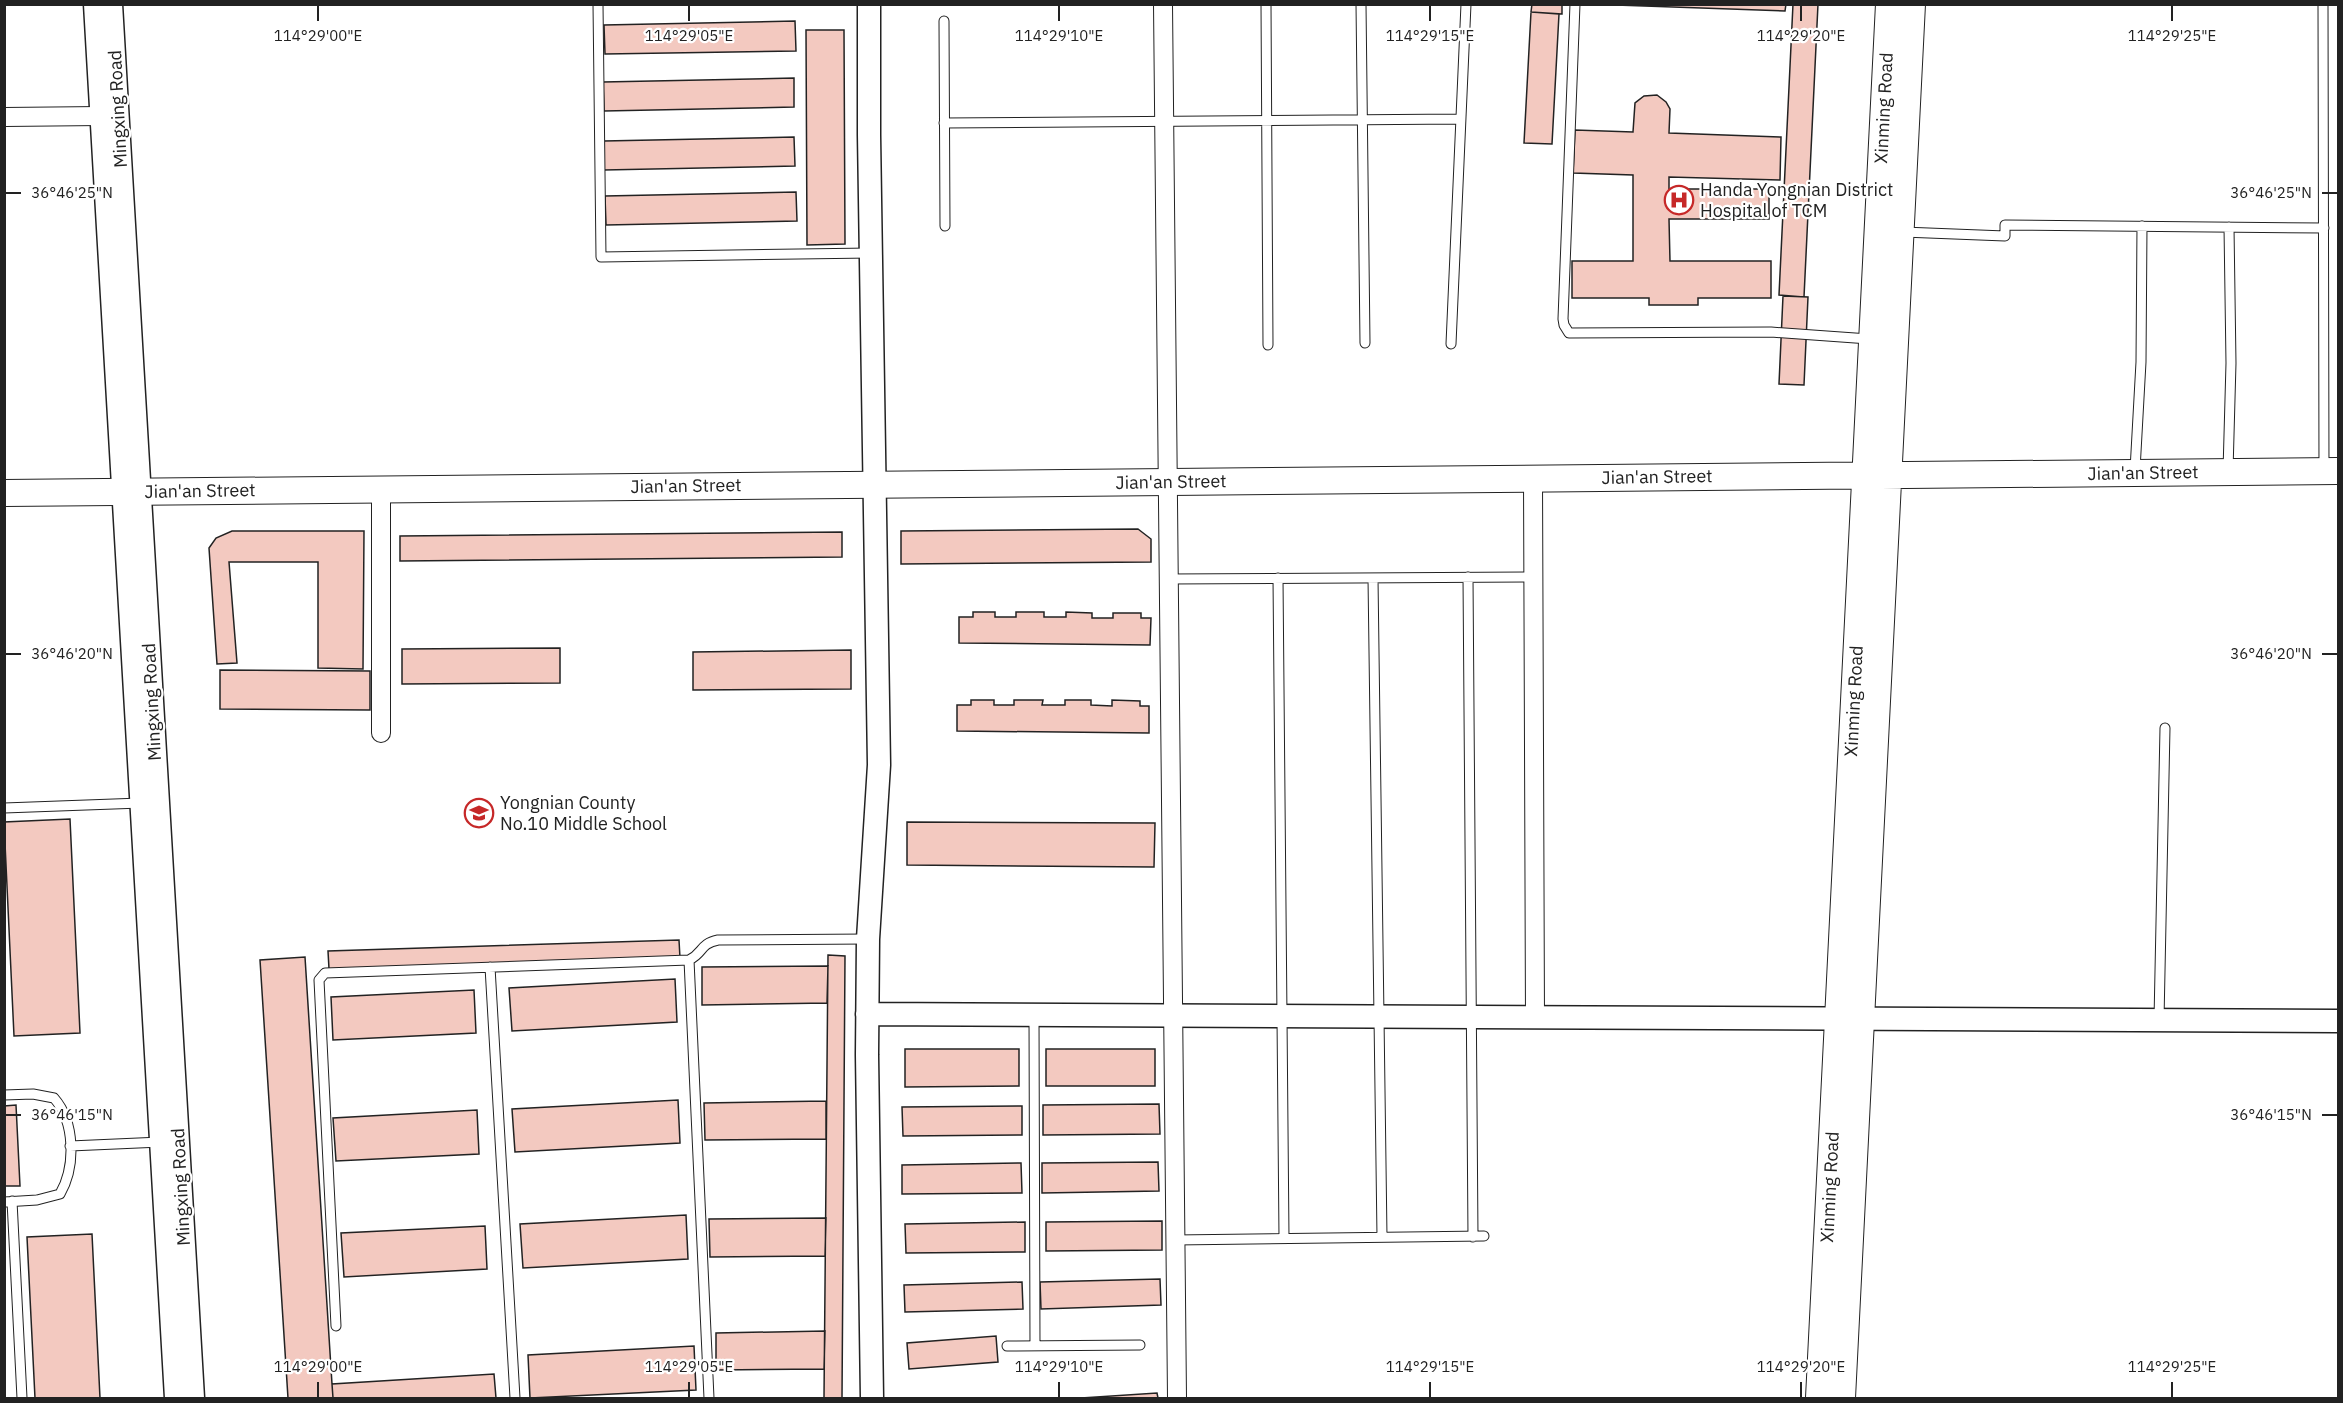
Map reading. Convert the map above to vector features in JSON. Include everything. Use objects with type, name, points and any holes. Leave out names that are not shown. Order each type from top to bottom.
[{"type":"main road","name":"Xinming Road","points":[[1877,476],[1873,339],[1889,4]]},
{"type":"main road","name":"Xinming Road","points":[[1842,1398],[1850,1019],[1877,476],[1901,232],[1912,4]]},
{"type":"main road","name":"Jian'an Street","points":[[4,493],[2331,472]]},
{"type":"main road","name":"Xinming Road","points":[[1819,1398],[1850,1019]]},
{"type":"street","name":"Mingxing Road","points":[[95,4],[101,116],[131,492],[193,1398]]},
{"type":"street","name":"Mingxing Road","points":[[111,4],[141,803],[176,1398]]},
{"type":"street","points":[[869,4],[879,765],[868,939],[867,1014],[872,1398]]},
{"type":"street","points":[[1163,4],[1177,1398]]},
{"type":"street","points":[[4,117],[101,116]]},
{"type":"street","points":[[1533,479],[1534,1017]]},
{"type":"street","points":[[381,489],[381,733]]},
{"type":"street","points":[[867,1014],[2338,1021]]},
{"type":"lane","points":[[598,4],[601,257],[871,253]]},
{"type":"lane","points":[[1266,4],[1268,345]]},
{"type":"lane","points":[[1361,4],[1365,343]]},
{"type":"lane","points":[[1451,344],[1466,4]]},
{"type":"lane","points":[[1575,4],[1563,319],[1569,333],[1770,332],[1873,339]]},
{"type":"lane","points":[[2323,4],[2324,228],[2331,472]]},
{"type":"lane","points":[[944,21],[945,226]]},
{"type":"lane","points":[[944,123],[1460,119]]},
{"type":"lane","points":[[1901,232],[2005,236],[2005,225],[2324,228]]},
{"type":"lane","points":[[2135,473],[2141,362],[2142,226]]},
{"type":"lane","points":[[2228,472],[2231,363],[2229,227]]},
{"type":"lane","points":[[1468,577],[1473,1237]]},
{"type":"lane","points":[[1168,579],[1532,577]]},
{"type":"lane","points":[[1278,578],[1284,1238]]},
{"type":"lane","points":[[1373,578],[1382,1237]]},
{"type":"lane","points":[[2159,1020],[2165,728]]},
{"type":"lane","points":[[4,808],[141,803]]},
{"type":"lane","points":[[336,1326],[319,980],[326,973],[689,960],[697,956],[707,942],[718,940],[868,939]]},
{"type":"lane","points":[[689,960],[709,1398]]},
{"type":"lane","points":[[490,967],[515,1398]]},
{"type":"lane","points":[[1034,1015],[1035,1346]]},
{"type":"lane","points":[[4,1095],[33,1094],[54,1098],[66,1116],[70,1146],[68,1179],[60,1194],[38,1200],[8,1201],[22,1398]]},
{"type":"lane","points":[[70,1146],[161,1142]]},
{"type":"lane","points":[[1175,1240],[1484,1236]]},
{"type":"lane","points":[[1007,1346],[1140,1345]]},
{"type":"building","points":[[1532,4],[1562,4],[1562,14],[1531,12]]},
{"type":"building","points":[[1587,4],[1786,4],[1785,11]]},
{"type":"building","points":[[1793,4],[1818,4],[1804,297],[1779,295]]},
{"type":"building","points":[[1531,12],[1559,14],[1552,144],[1524,143]]},
{"type":"building","points":[[795,21],[796,51],[605,54],[604,25]]},
{"type":"building","points":[[806,30],[844,30],[845,244],[807,245]]},
{"type":"building","points":[[794,78],[794,107],[604,111],[603,82]]},
{"type":"building","points":[[1657,95],[1666,102],[1670,109],[1669,133],[1781,137],[1780,180],[1669,177],[1669,189],[1769,189],[1769,219],[1669,219],[1670,261],[1771,261],[1771,298],[1698,298],[1698,305],[1649,305],[1649,298],[1572,298],[1572,261],[1633,261],[1633,175],[1573,173],[1575,130],[1633,132],[1635,103],[1644,96]]},
{"type":"building","points":[[794,137],[795,166],[604,170],[604,141]]},
{"type":"building","points":[[796,192],[797,221],[606,225],[605,196]]},
{"type":"building","points":[[1783,296],[1808,297],[1804,385],[1779,384]]},
{"type":"building","points":[[1138,529],[1151,539],[1151,562],[901,564],[901,531]]},
{"type":"building","points":[[232,531],[364,531],[363,669],[318,668],[318,562],[229,562],[237,663],[217,664],[209,548],[216,538]]},
{"type":"building","points":[[842,532],[842,557],[400,561],[400,536]]},
{"type":"building","points":[[973,612],[995,612],[995,617],[1016,617],[1016,612],[1044,612],[1044,617],[1066,617],[1066,612],[1092,613],[1092,618],[1113,618],[1113,613],[1141,613],[1141,618],[1151,618],[1150,645],[959,643],[959,617],[973,617]]},
{"type":"building","points":[[560,648],[560,683],[402,684],[402,649]]},
{"type":"building","points":[[851,650],[851,689],[693,690],[693,652]]},
{"type":"building","points":[[220,670],[370,671],[370,710],[220,709]]},
{"type":"building","points":[[971,700],[994,700],[994,705],[1014,705],[1014,700],[1043,700],[1042,705],[1065,705],[1065,700],[1091,700],[1091,705],[1112,706],[1112,700],[1140,701],[1140,706],[1149,706],[1149,733],[957,731],[957,705],[971,705]]},
{"type":"building","points":[[70,819],[80,1033],[14,1036],[4,822]]},
{"type":"building","points":[[907,822],[1155,823],[1154,867],[907,865]]},
{"type":"building","points":[[679,940],[680,958],[329,969],[328,951]]},
{"type":"building","points":[[828,955],[845,956],[842,1398],[824,1398]]},
{"type":"building","points":[[305,957],[333,1398],[288,1398],[260,960]]},
{"type":"building","points":[[828,966],[827,1003],[702,1005],[702,967]]},
{"type":"building","points":[[675,979],[677,1022],[512,1031],[509,988]]},
{"type":"building","points":[[474,990],[476,1033],[333,1040],[331,997]]},
{"type":"building","points":[[905,1049],[1019,1049],[1019,1086],[905,1087]]},
{"type":"building","points":[[1046,1049],[1155,1049],[1155,1086],[1046,1086]]},
{"type":"building","points":[[678,1100],[680,1143],[515,1152],[512,1109]]},
{"type":"building","points":[[826,1101],[826,1139],[705,1140],[704,1103]]},
{"type":"building","points":[[1159,1104],[1160,1134],[1043,1135],[1043,1105]]},
{"type":"building","points":[[16,1105],[20,1186],[4,1186],[4,1106]]},
{"type":"building","points":[[1022,1106],[1022,1135],[903,1136],[902,1107]]},
{"type":"building","points":[[477,1110],[479,1154],[336,1161],[333,1118]]},
{"type":"building","points":[[1158,1162],[1159,1191],[1042,1193],[1042,1163]]},
{"type":"building","points":[[1021,1163],[1022,1193],[902,1194],[902,1165]]},
{"type":"building","points":[[686,1215],[688,1259],[523,1268],[520,1224]]},
{"type":"building","points":[[826,1218],[825,1256],[710,1257],[709,1219]]},
{"type":"building","points":[[1162,1221],[1162,1250],[1046,1251],[1046,1222]]},
{"type":"building","points":[[1025,1222],[1025,1252],[906,1253],[905,1224]]},
{"type":"building","points":[[485,1226],[487,1269],[344,1277],[341,1233]]},
{"type":"building","points":[[92,1234],[100,1398],[35,1398],[27,1237]]},
{"type":"building","points":[[1160,1279],[1161,1305],[1041,1309],[1040,1282]]},
{"type":"building","points":[[1022,1282],[1023,1309],[905,1312],[904,1285]]},
{"type":"building","points":[[825,1331],[824,1369],[716,1370],[716,1333]]},
{"type":"building","points":[[996,1336],[998,1362],[909,1369],[907,1343]]},
{"type":"building","points":[[694,1346],[696,1390],[530,1398],[528,1355]]},
{"type":"building","points":[[494,1374],[496,1398],[333,1398],[332,1384]]},
{"type":"building","points":[[1157,1393],[1158,1398],[1081,1398]]},
{"type":"place","name":"Handa Yongnian District Hospital of TCM","points":[[1679,200]]},
{"type":"place","name":"Yongnian County No.10 Middle School","points":[[479,813]]}]
